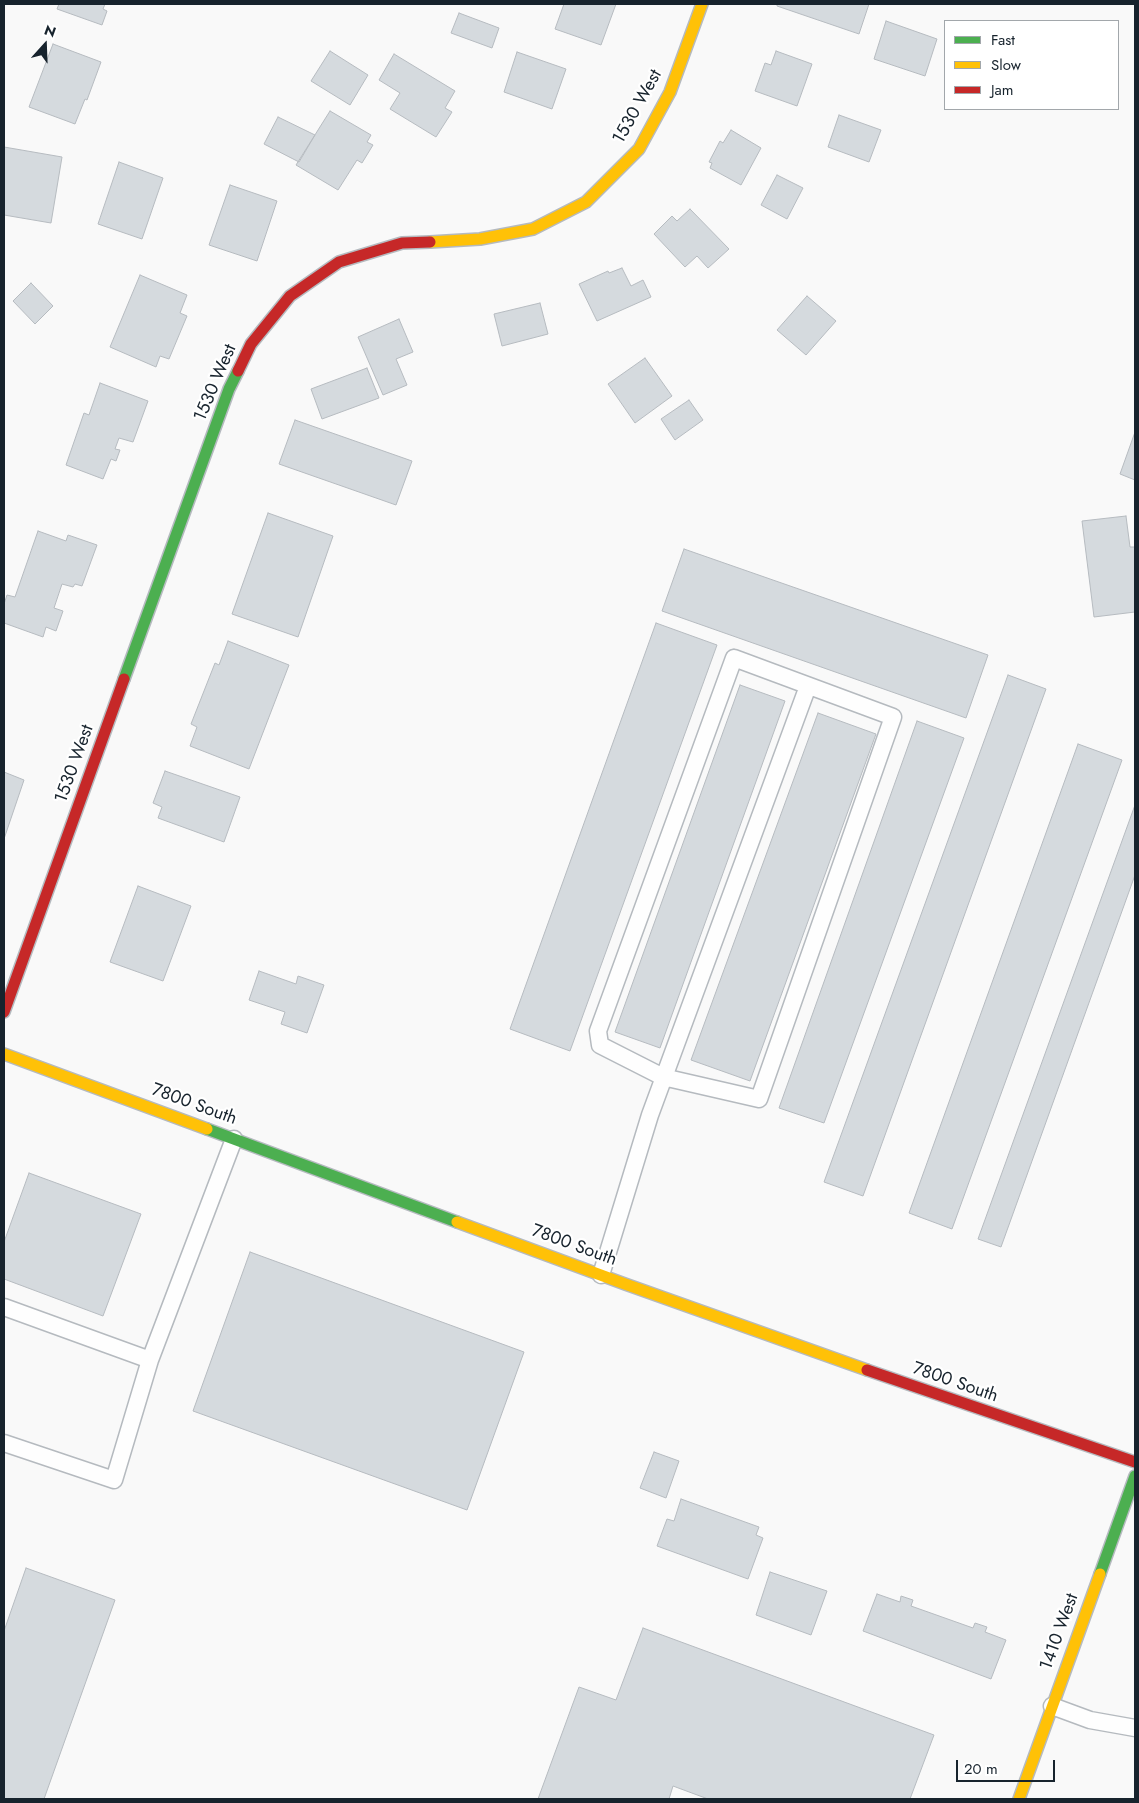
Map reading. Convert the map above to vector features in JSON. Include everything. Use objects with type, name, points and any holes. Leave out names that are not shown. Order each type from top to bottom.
[{"type":"street","name":"1530 West","points":[[4,1012],[230,389],[251,344],[290,296],[339,262],[402,243],[480,238],[533,229],[586,202],[639,149],[670,92],[702,4]]},
{"type":"street","name":"7800 South","points":[[4,1054],[601,1275],[939,1396],[1135,1462]]},
{"type":"street","name":"1410 West","points":[[1019,1799],[1135,1476]]},
{"type":"lane","points":[[734,658],[893,716],[759,1099],[664,1077],[600,1044],[598,1031],[734,658]]},
{"type":"lane","points":[[601,1275],[650,1115],[808,686]]},
{"type":"lane","points":[[5,1447],[114,1480],[150,1360],[234,1139]]},
{"type":"lane","points":[[4,1307],[150,1360]]},
{"type":"lane","points":[[1052,1706],[1090,1720],[1135,1728]]},
{"type":"building","points":[[59,4],[105,4],[103,9],[107,11],[102,25],[57,9]]},
{"type":"building","points":[[564,4],[616,4],[601,45],[555,29]]},
{"type":"building","points":[[777,4],[869,4],[859,34],[777,6]]},
{"type":"building","points":[[459,13],[499,28],[492,48],[451,33]]},
{"type":"building","points":[[886,21],[937,39],[925,76],[874,59]]},
{"type":"building","points":[[53,44],[101,62],[87,100],[85,99],[75,124],[29,107]]},
{"type":"building","points":[[330,51],[368,75],[350,105],[311,81]]},
{"type":"building","points":[[776,51],[812,64],[797,106],[755,91],[765,63],[771,65]]},
{"type":"building","points":[[517,52],[566,69],[552,109],[504,92]]},
{"type":"building","points":[[394,54],[455,91],[445,108],[452,112],[436,137],[390,109],[400,93],[379,80]]},
{"type":"building","points":[[330,111],[371,135],[367,142],[373,145],[362,163],[357,160],[338,190],[296,165]]},
{"type":"building","points":[[839,115],[881,130],[869,162],[828,147]]},
{"type":"building","points":[[278,117],[315,135],[299,162],[264,144]]},
{"type":"building","points":[[731,130],[761,148],[741,185],[710,168],[712,163],[709,162],[720,141],[723,143]]},
{"type":"building","points":[[4,147],[62,157],[51,223],[4,215]]},
{"type":"building","points":[[119,162],[163,178],[142,239],[98,224]]},
{"type":"building","points":[[777,175],[803,188],[787,219],[761,205]]},
{"type":"building","points":[[230,185],[277,201],[257,261],[209,245]]},
{"type":"building","points":[[690,209],[729,249],[708,268],[697,256],[685,267],[654,234],[672,216],[677,221]]},
{"type":"building","points":[[622,268],[631,286],[643,280],[651,297],[597,321],[579,284],[608,271],[609,273]]},
{"type":"building","points":[[140,275],[187,295],[180,313],[187,316],[169,359],[160,356],[156,367],[110,347]]},
{"type":"building","points":[[31,283],[53,306],[35,324],[13,301]]},
{"type":"building","points":[[807,296],[836,321],[806,355],[777,330]]},
{"type":"building","points":[[540,303],[548,334],[502,346],[494,314]]},
{"type":"building","points":[[399,319],[413,352],[396,359],[407,385],[383,395],[358,337]]},
{"type":"building","points":[[645,358],[672,396],[635,423],[608,384]]},
{"type":"building","points":[[367,368],[379,398],[322,419],[311,389]]},
{"type":"building","points":[[100,383],[148,401],[133,442],[119,438],[115,449],[120,450],[116,461],[111,459],[103,479],[66,465],[84,413],[89,415]]},
{"type":"building","points":[[689,400],[703,420],[675,440],[661,419]]},
{"type":"building","points":[[295,420],[412,461],[396,505],[279,464]]},
{"type":"building","points":[[1135,432],[1135,480],[1120,474]]},
{"type":"building","points":[[268,513],[333,536],[298,637],[232,614]]},
{"type":"building","points":[[1126,516],[1130,547],[1135,547],[1135,612],[1094,617],[1082,521]]},
{"type":"building","points":[[38,531],[66,541],[68,535],[97,545],[82,586],[75,584],[73,587],[62,584],[54,608],[63,611],[56,631],[46,627],[43,637],[4,623],[4,604],[7,595],[15,597]]},
{"type":"building","points":[[684,549],[988,655],[966,718],[662,611]]},
{"type":"building","points":[[656,623],[717,645],[570,1051],[510,1029]]},
{"type":"building","points":[[228,641],[289,665],[249,769],[190,746],[197,727],[191,724],[215,663],[219,665]]},
{"type":"building","points":[[1008,675],[1046,689],[863,1196],[824,1182]]},
{"type":"building","points":[[740,685],[785,701],[660,1048],[615,1032]]},
{"type":"building","points":[[818,713],[876,734],[750,1081],[691,1060]]},
{"type":"building","points":[[917,721],[964,738],[824,1123],[779,1108]]},
{"type":"building","points":[[1078,744],[1122,760],[952,1229],[909,1213]]},
{"type":"building","points":[[165,771],[240,797],[224,842],[158,818],[162,807],[153,803]]},
{"type":"building","points":[[4,772],[24,780],[4,839]]},
{"type":"building","points":[[1135,805],[1135,875],[1001,1247],[978,1239]]},
{"type":"building","points":[[138,886],[191,906],[163,981],[110,962]]},
{"type":"building","points":[[259,971],[296,984],[298,976],[324,985],[307,1033],[281,1024],[285,1012],[249,1000]]},
{"type":"building","points":[[29,1173],[141,1214],[103,1316],[4,1279],[4,1242]]},
{"type":"building","points":[[250,1252],[524,1352],[467,1510],[193,1411]]},
{"type":"building","points":[[654,1452],[679,1461],[666,1498],[640,1488]]},
{"type":"building","points":[[681,1499],[759,1527],[756,1535],[763,1538],[748,1579],[657,1546],[667,1519],[674,1521]]},
{"type":"building","points":[[26,1568],[115,1600],[44,1799],[4,1799],[4,1631]]},
{"type":"building","points":[[770,1572],[827,1591],[811,1635],[756,1615]]},
{"type":"building","points":[[877,1594],[900,1602],[901,1596],[913,1600],[911,1606],[973,1628],[975,1623],[987,1627],[985,1632],[1006,1640],[991,1679],[863,1631]]},
{"type":"building","points":[[643,1628],[934,1735],[910,1799],[708,1799],[673,1786],[669,1799],[538,1799],[579,1687],[616,1700]]},
{"type":"traffic: fast","points":[[124,679],[229,389],[238,371]]},
{"type":"traffic: fast","points":[[207,1129],[457,1222]]},
{"type":"traffic: fast","points":[[1100,1574],[1135,1476]]},
{"type":"traffic: slow","points":[[430,242],[480,239],[533,229],[586,202],[639,149],[670,92],[702,4]]},
{"type":"traffic: slow","points":[[4,1054],[207,1129]]},
{"type":"traffic: slow","points":[[457,1222],[867,1370]]},
{"type":"traffic: slow","points":[[1019,1799],[1100,1574]]},
{"type":"traffic: jam","points":[[238,371],[251,344],[290,296],[339,262],[402,243],[430,242]]},
{"type":"traffic: jam","points":[[4,1012],[124,679]]},
{"type":"traffic: jam","points":[[867,1370],[1135,1462]]}]
